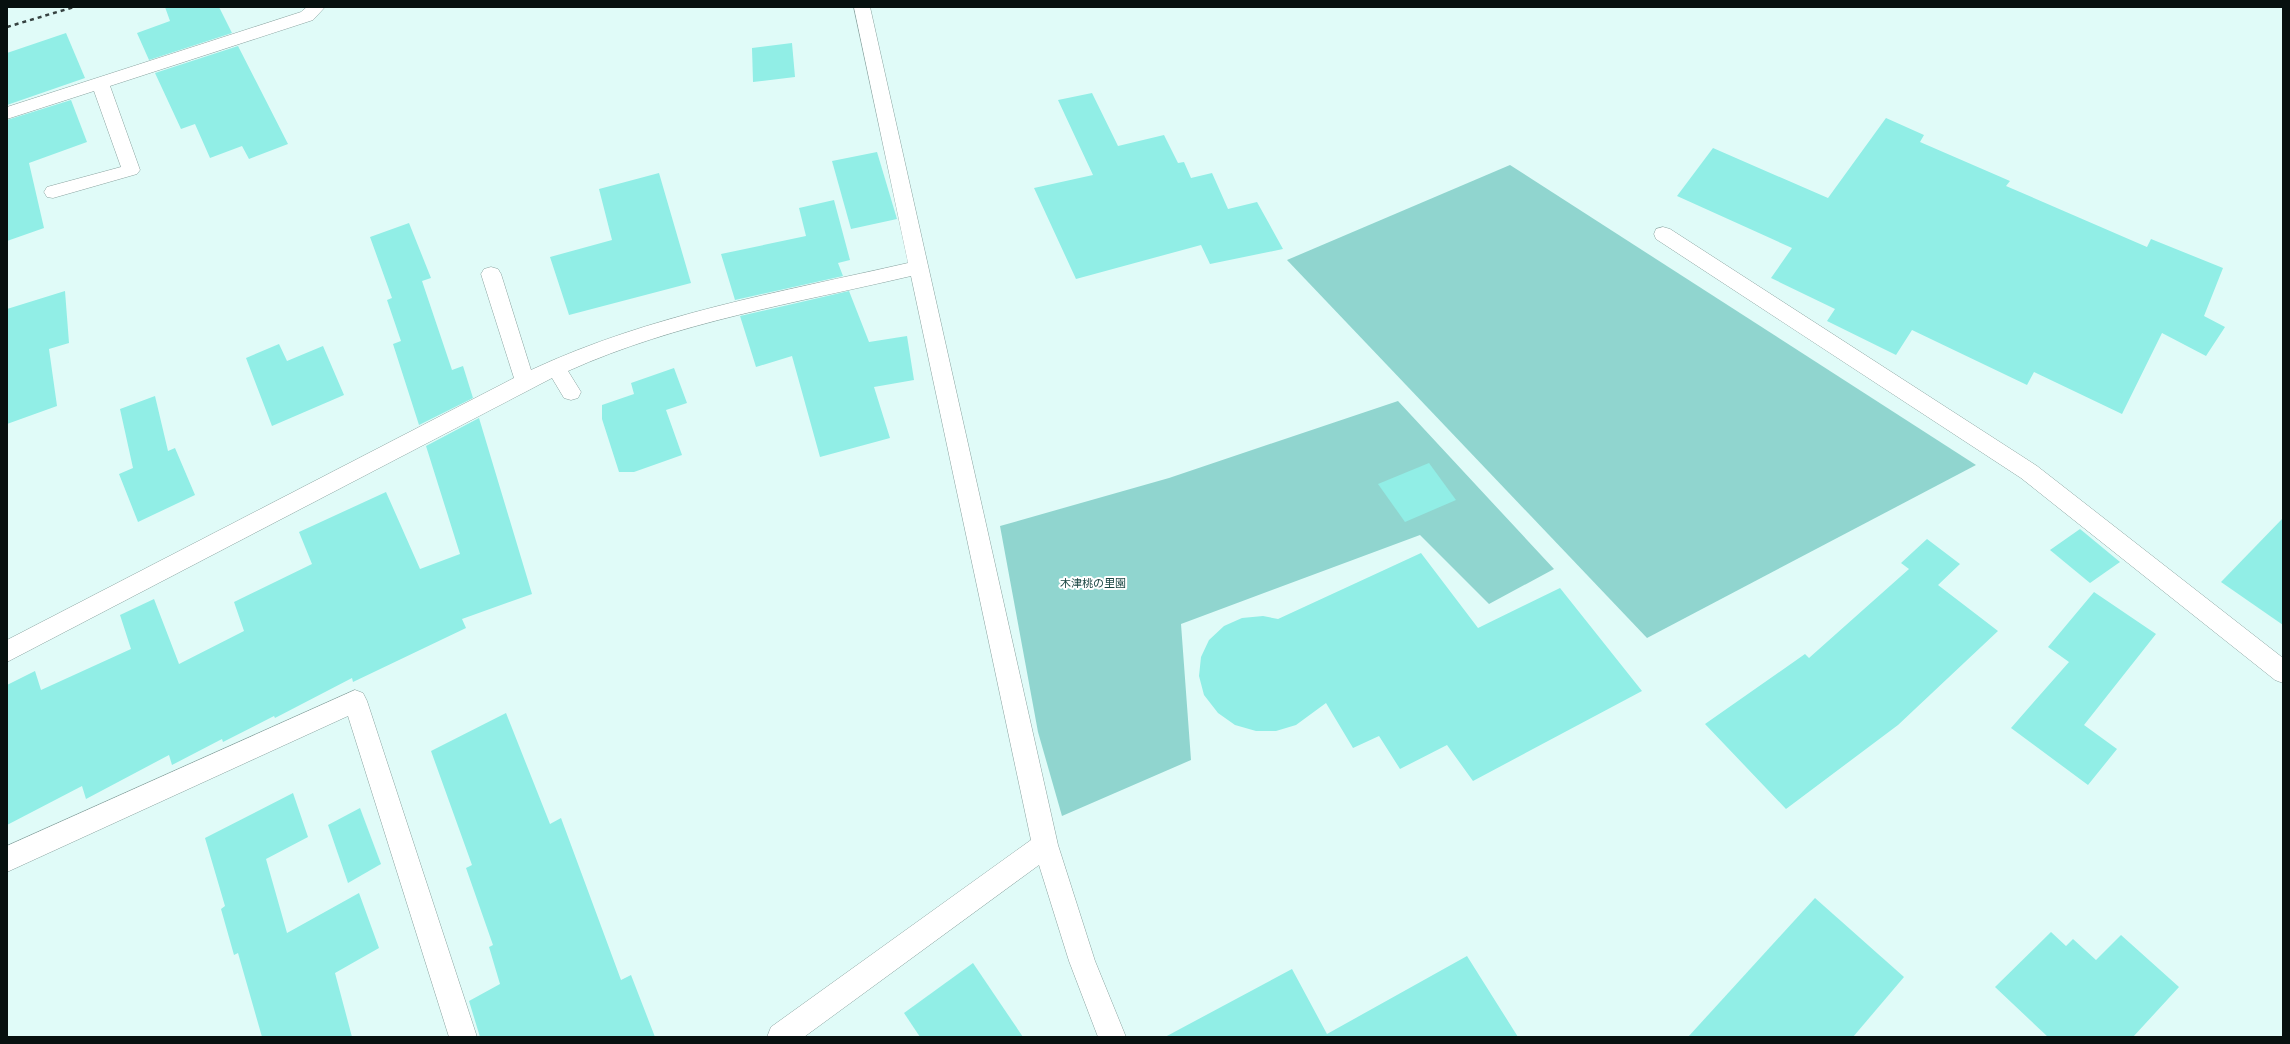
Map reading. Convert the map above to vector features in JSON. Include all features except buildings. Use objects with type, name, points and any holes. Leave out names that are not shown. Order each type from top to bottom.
[{"type":"street","points":[[7,113],[307,16],[316,7]]},
{"type":"street","points":[[862,7],[1045,845],[1082,961],[1112,1037]]},
{"type":"street","points":[[53,192],[130,170],[100,83]]},
{"type":"street","points":[[1664,234],[2029,472],[2283,672]]},
{"type":"street","points":[[7,652],[525,382],[556,368],[629,339],[685,322],[919,267]]},
{"type":"street","points":[[491,274],[525,382]]},
{"type":"street","points":[[556,368],[571,392]]},
{"type":"street","points":[[7,859],[355,701],[463,1037]]},
{"type":"street","points":[[781,1037],[1045,845]]},
{"type":"green space","points":[[1510,165],[1976,465],[1647,638],[1287,260]]},
{"type":"green space","name":"木津桃の里園","points":[[1398,401],[1554,569],[1489,604],[1420,535],[1181,624],[1191,760],[1062,816],[1038,732],[1000,526],[1169,478]]},
{"type":"railway","points":[[7,27],[74,7]]}]
